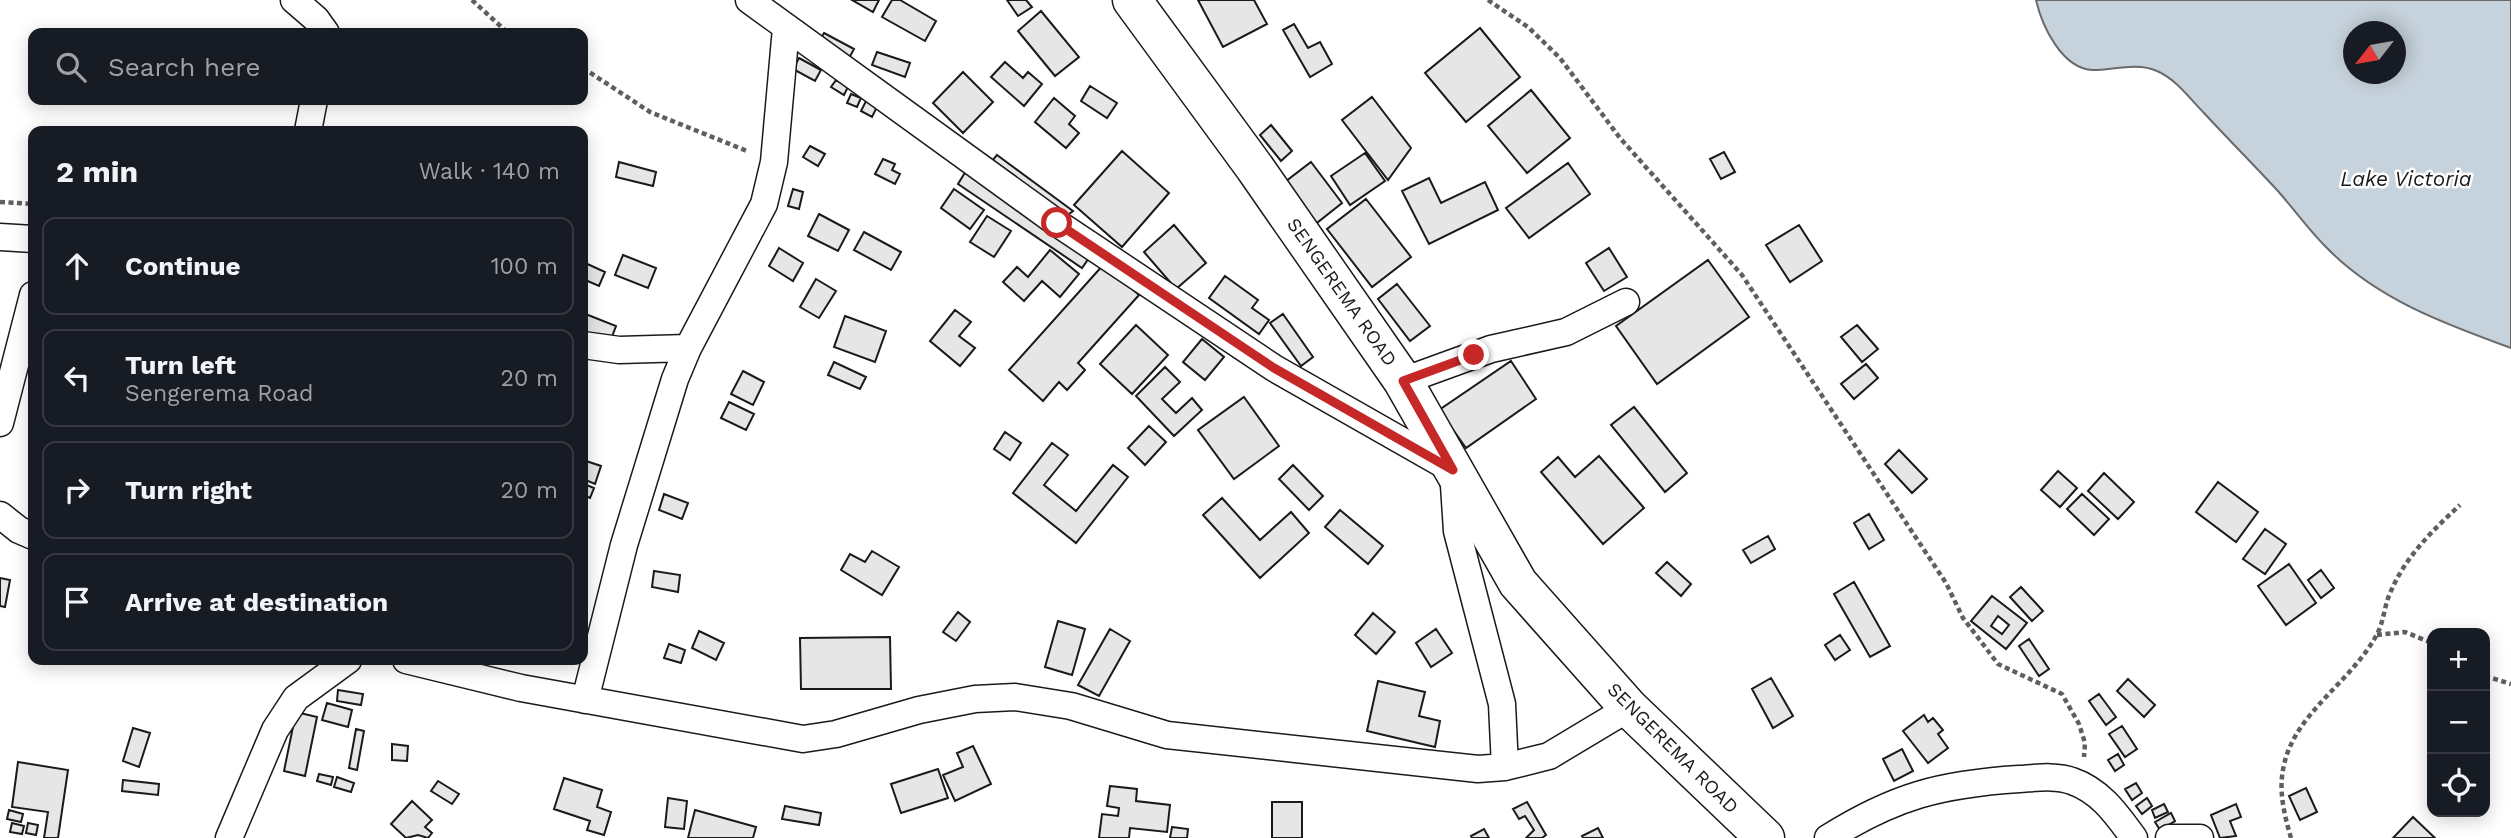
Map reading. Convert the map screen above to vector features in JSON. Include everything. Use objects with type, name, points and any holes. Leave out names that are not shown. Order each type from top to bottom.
[{"type":"main road","name":"SENGEREMA ROAD","points":[[1132,0],[1255,167],[1403,381],[1518,583],[1629,708],[1765,838]]},
{"type":"street","points":[[294,0],[322,28]]},
{"type":"street","points":[[749,0],[1057,223],[1262,360],[1453,470],[1457,531],[1502,704],[1505,767]]},
{"type":"street","points":[[585,700],[624,545],[675,379],[688,348],[764,204],[774,162],[786,28]]},
{"type":"street","points":[[309,126],[313,105]]},
{"type":"street","points":[[0,236],[28,239]]},
{"type":"street","points":[[1403,381],[1482,352],[1566,332],[1626,302]]},
{"type":"street","points":[[0,423],[28,314]]},
{"type":"street","points":[[588,346],[619,350],[688,348]]},
{"type":"street","points":[[0,515],[28,534]]},
{"type":"street","points":[[229,838],[275,730],[296,698],[341,665]]},
{"type":"street","points":[[428,665],[585,700],[803,739],[836,734],[919,710],[975,699],[1015,697],[1072,706],[1167,735],[1478,769],[1505,767],[1549,756],[1629,708]]},
{"type":"street","points":[[1828,838],[1882,807],[1932,789],[1975,782],[2055,778],[2083,786],[2112,808],[2134,838]]},
{"type":"street","points":[[2169,838],[2200,838]]},
{"type":"path","points":[[472,0],[503,28]]},
{"type":"path","points":[[1488,0],[1528,27],[1560,58],[1619,138],[1742,275],[1946,583],[1964,618],[1998,664],[2062,694],[2080,724],[2085,743],[2083,786]]},
{"type":"path","points":[[588,71],[650,112],[774,162]]},
{"type":"path","points":[[0,202],[28,204]]},
{"type":"path","points":[[2291,838],[2281,790],[2284,764],[2297,732],[2349,676],[2377,635],[2391,591],[2424,538],[2460,505]]},
{"type":"path","points":[[2377,635],[2405,632],[2427,641]]},
{"type":"path","points":[[2490,678],[2511,684]]},
{"type":"water","name":"Lake Victoria","points":[[2036,0],[2511,0],[2511,348],[2412,308],[2367,281],[2326,247],[2277,190],[2170,79],[2157,71],[2141,67],[2093,70],[2082,68],[2063,54],[2043,22]]},
{"type":"building","points":[[852,0],[879,0],[873,12]]},
{"type":"building","points":[[892,0],[900,0],[936,21],[925,41],[882,17]]},
{"type":"building","points":[[1007,0],[1026,0],[1032,7],[1018,16]]},
{"type":"building","points":[[1198,0],[1254,0],[1267,24],[1223,47]]},
{"type":"building","points":[[1041,11],[1079,57],[1055,76],[1018,31]]},
{"type":"building","points":[[1294,24],[1308,48],[1320,42],[1332,64],[1310,77],[1283,30]]},
{"type":"building","points":[[1480,28],[1520,77],[1466,122],[1425,73]]},
{"type":"building","points":[[824,33],[854,49],[847,62],[817,45]]},
{"type":"building","points":[[877,52],[910,63],[905,77],[872,65]]},
{"type":"building","points":[[799,58],[821,70],[815,81],[793,69]]},
{"type":"building","points":[[1005,62],[1023,78],[1028,72],[1042,84],[1024,106],[991,77]]},
{"type":"building","points":[[963,72],[993,102],[963,133],[933,103]]},
{"type":"building","points":[[836,80],[848,87],[844,95],[831,87]]},
{"type":"building","points":[[1090,86],[1117,103],[1107,118],[1081,101]]},
{"type":"building","points":[[1531,90],[1570,138],[1527,173],[1488,126]]},
{"type":"building","points":[[851,94],[861,98],[857,107],[847,103]]},
{"type":"building","points":[[1372,97],[1411,148],[1388,180],[1342,120]]},
{"type":"building","points":[[1054,98],[1075,116],[1069,124],[1079,133],[1066,148],[1035,122]]},
{"type":"building","points":[[866,101],[877,107],[872,117],[861,111]]},
{"type":"building","points":[[1271,125],[1292,151],[1281,161],[1260,135]]},
{"type":"building","points":[[810,146],[825,154],[818,166],[803,157]]},
{"type":"building","points":[[1122,151],[1169,193],[1122,247],[1074,205]]},
{"type":"building","points":[[1724,152],[1735,172],[1721,179],[1710,159]]},
{"type":"building","points":[[1365,153],[1385,181],[1350,205],[1331,176]]},
{"type":"building","points":[[997,155],[1073,211],[1064,218],[989,165]]},
{"type":"building","points":[[883,159],[895,164],[892,170],[900,174],[895,184],[875,174]]},
{"type":"building","points":[[619,162],[656,172],[653,186],[616,177]]},
{"type":"building","points":[[1311,162],[1342,203],[1313,226],[1281,185]]},
{"type":"building","points":[[1568,163],[1590,194],[1529,238],[1506,208]]},
{"type":"building","points":[[966,171],[1091,255],[1082,268],[958,184]]},
{"type":"building","points":[[1429,178],[1441,203],[1485,182],[1498,210],[1429,244],[1402,191]]},
{"type":"building","points":[[793,189],[803,192],[799,209],[788,206]]},
{"type":"building","points":[[954,189],[984,210],[970,229],[941,208]]},
{"type":"building","points":[[1366,199],[1411,257],[1372,287],[1327,229]]},
{"type":"building","points":[[819,214],[849,230],[838,251],[808,236]]},
{"type":"building","points":[[987,216],[1011,231],[994,257],[970,242]]},
{"type":"building","points":[[1174,225],[1206,263],[1176,289],[1144,252]]},
{"type":"building","points":[[1799,225],[1822,261],[1790,282],[1766,245]]},
{"type":"building","points":[[864,232],[901,252],[891,270],[854,250]]},
{"type":"building","points":[[779,248],[803,263],[793,281],[769,266]]},
{"type":"building","points":[[1609,248],[1627,277],[1604,291],[1586,263]]},
{"type":"building","points":[[1050,250],[1079,274],[1060,297],[1042,281],[1024,301],[1003,282],[1017,267],[1028,277]]},
{"type":"building","points":[[623,255],[656,268],[648,288],[615,275]]},
{"type":"building","points":[[1708,260],[1749,317],[1657,384],[1616,326]]},
{"type":"building","points":[[588,264],[605,272],[599,286],[588,281]]},
{"type":"building","points":[[1104,264],[1139,295],[1078,363],[1085,370],[1067,390],[1059,382],[1043,401],[1009,370]]},
{"type":"building","points":[[1225,276],[1258,300],[1252,308],[1269,320],[1259,334],[1209,298]]},
{"type":"building","points":[[816,279],[836,291],[819,318],[800,307]]},
{"type":"building","points":[[1397,284],[1430,326],[1410,341],[1378,299]]},
{"type":"building","points":[[955,310],[971,322],[959,336],[975,348],[960,366],[930,341]]},
{"type":"building","points":[[1283,314],[1313,357],[1301,366],[1270,323]]},
{"type":"building","points":[[588,315],[616,326],[610,342],[588,334]]},
{"type":"building","points":[[845,316],[886,331],[875,362],[834,347]]},
{"type":"building","points":[[1136,325],[1168,355],[1132,394],[1100,364]]},
{"type":"building","points":[[1857,325],[1878,349],[1862,362],[1841,337]]},
{"type":"building","points":[[1202,339],[1224,357],[1205,380],[1183,362]]},
{"type":"building","points":[[1511,361],[1536,399],[1466,448],[1439,410]]},
{"type":"building","points":[[834,362],[866,377],[860,389],[828,375]]},
{"type":"building","points":[[1866,364],[1878,378],[1854,399],[1841,384]]},
{"type":"building","points":[[1165,367],[1180,382],[1162,399],[1176,413],[1192,398],[1202,410],[1174,436],[1136,396]]},
{"type":"building","points":[[743,371],[764,382],[753,405],[731,394]]},
{"type":"building","points":[[1244,397],[1279,446],[1234,479],[1198,430]]},
{"type":"building","points":[[729,402],[754,414],[746,430],[721,418]]},
{"type":"building","points":[[1634,407],[1687,473],[1665,492],[1611,425]]},
{"type":"building","points":[[1149,426],[1166,442],[1145,465],[1128,448]]},
{"type":"building","points":[[1005,432],[1021,443],[1010,460],[994,449]]},
{"type":"building","points":[[1052,443],[1068,455],[1044,485],[1076,511],[1113,465],[1128,477],[1076,543],[1013,493]]},
{"type":"building","points":[[1899,450],[1927,479],[1912,493],[1885,464]]},
{"type":"building","points":[[1599,456],[1644,508],[1603,544],[1541,472],[1558,457],[1575,477]]},
{"type":"building","points":[[588,462],[601,466],[595,484],[588,481]]},
{"type":"building","points":[[1293,465],[1323,496],[1309,510],[1279,479]]},
{"type":"building","points":[[2058,471],[2077,488],[2060,507],[2041,490]]},
{"type":"building","points":[[2104,473],[2134,502],[2118,519],[2088,491]]},
{"type":"building","points":[[2218,482],[2258,512],[2236,542],[2196,512]]},
{"type":"building","points":[[588,486],[594,488],[590,498],[588,497]]},
{"type":"building","points":[[664,494],[688,503],[682,519],[659,510]]},
{"type":"building","points":[[2082,494],[2109,519],[2094,535],[2067,509]]},
{"type":"building","points":[[1222,498],[1260,540],[1291,512],[1309,533],[1260,578],[1203,515]]},
{"type":"building","points":[[1340,510],[1383,546],[1368,564],[1325,527]]},
{"type":"building","points":[[1869,514],[1884,540],[1869,549],[1854,523]]},
{"type":"building","points":[[2265,529],[2286,544],[2265,574],[2243,559]]},
{"type":"building","points":[[1768,536],[1775,549],[1751,563],[1743,550]]},
{"type":"building","points":[[872,551],[899,567],[882,595],[841,570],[850,554],[865,562]]},
{"type":"building","points":[[1667,562],[1691,584],[1681,596],[1656,573]]},
{"type":"building","points":[[2289,564],[2316,603],[2286,625],[2258,586]]},
{"type":"building","points":[[2321,570],[2334,588],[2321,598],[2308,580]]},
{"type":"building","points":[[654,571],[680,575],[678,592],[652,587]]},
{"type":"building","points":[[0,578],[10,580],[5,607],[0,606]]},
{"type":"building","points":[[1854,582],[1890,646],[1870,657],[1834,594]]},
{"type":"building","points":[[2021,587],[2043,611],[2032,621],[2010,597]]},
{"type":"building","points":[[1992,596],[2027,623],[2006,649],[1971,621]],"holes":[[[1998,616],[2009,625],[2002,634],[1991,626]]]},
{"type":"building","points":[[958,612],[970,622],[956,641],[943,632]]},
{"type":"building","points":[[1373,613],[1395,632],[1376,654],[1355,635]]},
{"type":"building","points":[[1058,621],[1085,629],[1072,675],[1045,667]]},
{"type":"building","points":[[1110,629],[1130,641],[1099,696],[1078,685]]},
{"type":"building","points":[[1436,629],[1452,653],[1431,667],[1416,643]]},
{"type":"building","points":[[699,631],[724,643],[716,660],[692,648]]},
{"type":"building","points":[[1840,635],[1850,650],[1835,660],[1825,645]]},
{"type":"building","points":[[890,637],[891,689],[801,689],[800,638]]},
{"type":"building","points":[[2029,639],[2049,669],[2039,676],[2019,646]]},
{"type":"building","points":[[669,644],[685,650],[681,663],[664,658]]},
{"type":"building","points":[[1771,678],[1793,716],[1773,728],[1752,689]]},
{"type":"building","points":[[2128,679],[2155,705],[2144,717],[2117,691]]},
{"type":"building","points":[[1378,681],[1425,692],[1419,716],[1440,721],[1435,747],[1367,731]]},
{"type":"building","points":[[338,690],[363,694],[361,705],[337,701]]},
{"type":"building","points":[[2099,694],[2116,717],[2106,725],[2089,701]]},
{"type":"building","points":[[327,703],[352,710],[348,727],[322,720]]},
{"type":"building","points":[[296,712],[317,717],[305,776],[284,771]]},
{"type":"building","points":[[1924,715],[1928,722],[1933,718],[1943,730],[1938,734],[1948,748],[1928,763],[1903,731]]},
{"type":"building","points":[[2122,726],[2137,749],[2125,757],[2109,734]]},
{"type":"building","points":[[133,728],[150,733],[139,767],[123,761]]},
{"type":"building","points":[[356,729],[364,731],[357,770],[349,768]]},
{"type":"building","points":[[392,744],[408,746],[407,761],[392,760]]},
{"type":"building","points":[[973,746],[991,784],[955,801],[943,775],[963,767],[957,753]]},
{"type":"building","points":[[1902,749],[1913,771],[1894,781],[1883,759]]},
{"type":"building","points":[[2118,754],[2124,765],[2115,771],[2108,760]]},
{"type":"building","points":[[18,762],[68,770],[58,838],[44,838],[48,812],[12,807]]},
{"type":"building","points":[[938,769],[948,798],[901,813],[891,784]]},
{"type":"building","points":[[319,774],[333,777],[331,785],[317,781]]},
{"type":"building","points":[[337,777],[354,783],[351,792],[334,787]]},
{"type":"building","points":[[564,778],[602,790],[597,807],[611,812],[604,835],[587,830],[590,821],[554,809]]},
{"type":"building","points":[[123,780],[159,784],[158,795],[122,791]]},
{"type":"building","points":[[438,781],[459,794],[452,804],[431,791]]},
{"type":"building","points":[[2136,783],[2142,793],[2132,800],[2125,789]]},
{"type":"building","points":[[1110,786],[1137,789],[1136,801],[1170,805],[1167,832],[1130,828],[1129,838],[1099,838],[1102,814],[1118,816],[1119,808],[1107,806]]},
{"type":"building","points":[[2306,788],[2317,812],[2300,820],[2289,796]]},
{"type":"building","points":[[668,798],[687,801],[684,829],[665,827]]},
{"type":"building","points":[[2147,798],[2152,806],[2142,814],[2136,806]]},
{"type":"building","points":[[412,801],[432,820],[425,827],[432,833],[428,838],[418,835],[406,838],[391,824]]},
{"type":"building","points":[[1272,802],[1302,802],[1302,838],[1272,838]]},
{"type":"building","points":[[1527,802],[1546,835],[1542,838],[1526,838],[1534,830],[1525,816],[1519,819],[1513,809]]},
{"type":"building","points":[[2164,804],[2168,812],[2155,818],[2152,810]]},
{"type":"building","points":[[2236,804],[2241,817],[2230,821],[2236,836],[2220,838],[2211,815]]},
{"type":"building","points":[[785,806],[821,813],[819,825],[782,819]]},
{"type":"building","points":[[9,810],[23,814],[21,822],[7,819]]},
{"type":"building","points":[[695,810],[756,827],[753,838],[688,838]]},
{"type":"building","points":[[2171,813],[2175,821],[2160,830],[2155,822]]},
{"type":"building","points":[[2413,817],[2435,838],[2393,838]]},
{"type":"building","points":[[12,823],[24,826],[22,834],[10,832]]},
{"type":"building","points":[[28,823],[38,825],[36,835],[26,833]]},
{"type":"building","points":[[1172,827],[1188,829],[1187,838],[1170,838]]},
{"type":"building","points":[[1598,828],[1603,838],[1583,838],[1582,836]]},
{"type":"building","points":[[1484,829],[1489,838],[1472,838],[1471,836]]},
{"type":"route","points":[[1057,223],[1274,368],[1453,470],[1403,381],[1474,355]]}]
